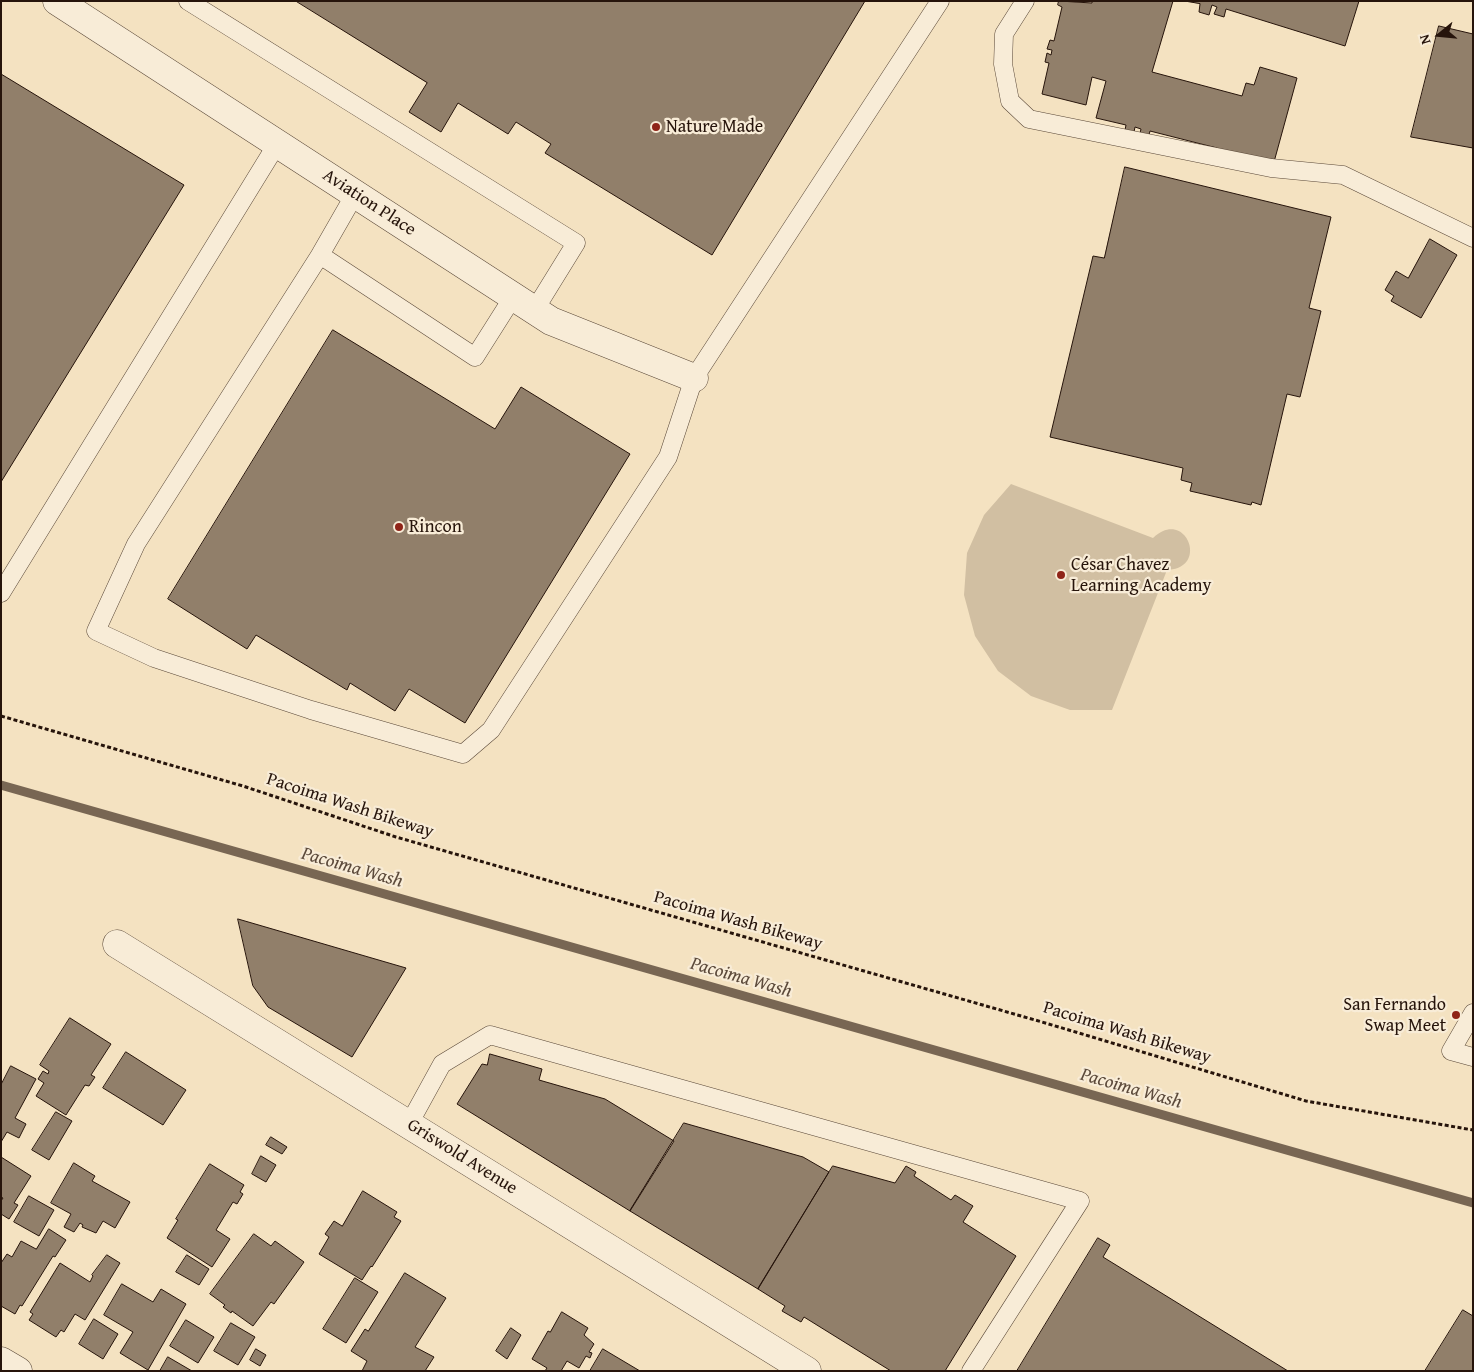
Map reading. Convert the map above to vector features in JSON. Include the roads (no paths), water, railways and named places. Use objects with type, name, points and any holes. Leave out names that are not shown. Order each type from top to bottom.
[{"type":"street","name":"Aviation Place","points":[[57,1],[551,321],[694,378]]},
{"type":"street","name":"Griswold Avenue","points":[[117,944],[807,1371]]},
{"type":"street","points":[[1,1361],[18,1371]]},
{"type":"lane","points":[[188,1],[576,243],[524,304],[475,357],[320,255]]},
{"type":"lane","points":[[355,194],[320,255],[136,544],[96,631],[163,661],[311,710],[463,754],[491,730],[668,457],[694,378],[940,1]]},
{"type":"lane","points":[[1025,1],[1004,34],[1002,64],[1010,101],[1029,120],[1271,168],[1343,175],[1473,238]]},
{"type":"lane","points":[[1,592],[277,144]]},
{"type":"lane","points":[[1473,1013],[1451,1050],[1473,1057]]},
{"type":"lane","points":[[409,1124],[442,1064],[490,1035],[1080,1201],[972,1371]]},
{"type":"waterway","name":"Pacoima Wash","points":[[1,785],[1473,1203]]},
{"type":"place","name":"Nature Made","points":[[656,127]]},
{"type":"place","name":"Rincon","points":[[399,527]]},
{"type":"place","name":"César Chavez Learning Academy","points":[[1061,575]]},
{"type":"place","name":"San Fernando Swap Meet","points":[[1456,1015]]}]
